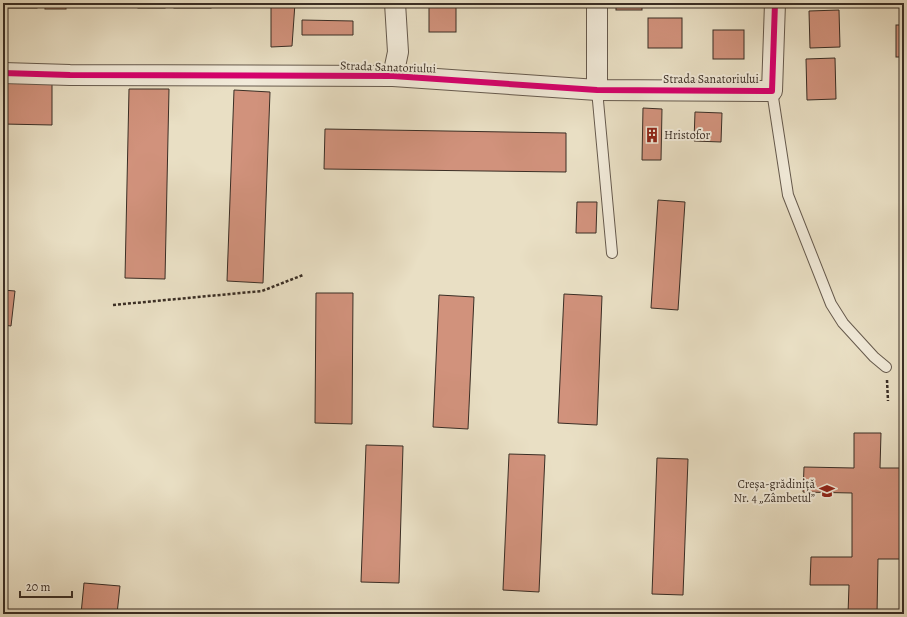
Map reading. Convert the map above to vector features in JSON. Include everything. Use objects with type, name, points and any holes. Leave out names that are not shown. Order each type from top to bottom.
[{"type":"street","points":[[393,76],[398,52],[395,3]]},
{"type":"street","points":[[597,3],[597,90]]},
{"type":"street","points":[[772,91],[775,3]]},
{"type":"street","name":"Strada Sanatoriului","points":[[3,73],[70,75],[393,76],[597,90],[772,91]]},
{"type":"lane","points":[[597,90],[612,253]]},
{"type":"lane","points":[[772,91],[788,195],[828,297],[843,323],[874,357],[886,367]]},
{"type":"path","points":[[113,305],[262,291],[303,275]]},
{"type":"path","points":[[886,367],[888,401]]},
{"type":"building","points":[[3,3],[37,3],[37,8],[3,8]]},
{"type":"building","points":[[45,3],[66,3],[66,9],[45,9]]},
{"type":"building","points":[[82,3],[113,3],[113,5],[82,5]]},
{"type":"building","points":[[138,3],[165,3],[165,8],[138,8]]},
{"type":"building","points":[[174,3],[211,3],[211,8],[174,8]]},
{"type":"building","points":[[271,3],[295,3],[292,46],[271,47]]},
{"type":"building","points":[[616,3],[642,3],[642,10],[616,10]]},
{"type":"building","points":[[429,7],[456,7],[456,32],[429,32]]},
{"type":"building","points":[[839,10],[840,47],[810,48],[809,11]]},
{"type":"building","points":[[648,18],[682,18],[682,48],[648,48]]},
{"type":"building","points":[[302,20],[353,21],[353,35],[302,35]]},
{"type":"building","points":[[896,25],[904,25],[904,57],[896,57]]},
{"type":"building","points":[[713,30],[744,30],[744,59],[713,59]]},
{"type":"building","points":[[835,58],[836,99],[807,100],[806,59]]},
{"type":"building","points":[[3,80],[52,81],[52,125],[3,124]]},
{"type":"building","points":[[129,89],[169,89],[165,279],[125,278]]},
{"type":"building","points":[[234,90],[270,92],[263,283],[227,281]]},
{"type":"building","name":"Hristofor","points":[[643,108],[662,109],[661,160],[642,160]]},
{"type":"building","points":[[695,112],[722,113],[721,142],[694,141]]},
{"type":"building","points":[[325,129],[566,133],[566,172],[324,169]]},
{"type":"building","points":[[658,200],[685,202],[678,310],[651,308]]},
{"type":"building","points":[[577,202],[597,202],[596,233],[576,233]]},
{"type":"building","points":[[3,290],[15,291],[11,326],[3,325]]},
{"type":"building","points":[[316,293],[353,293],[352,424],[315,423]]},
{"type":"building","points":[[564,294],[602,296],[597,425],[558,423]]},
{"type":"building","points":[[439,295],[474,297],[468,429],[433,427]]},
{"type":"building","points":[[854,433],[881,433],[880,468],[904,468],[904,559],[878,559],[877,614],[848,614],[849,585],[810,585],[811,557],[852,557],[852,493],[803,492],[804,467],[854,468]]},
{"type":"building","points":[[366,445],[403,446],[399,583],[361,582]]},
{"type":"building","points":[[509,454],[545,455],[539,592],[503,590]]},
{"type":"building","points":[[657,458],[688,459],[683,595],[652,594]]},
{"type":"building","points":[[84,583],[120,586],[117,614],[81,614]]},
{"type":"cycle path","points":[[3,73],[70,75],[393,76],[597,90],[772,91],[775,3]]},
{"type":"place","name":"Hristofor","points":[[652,135]]},
{"type":"place","name":"Creșa-grădiniță Nr. 4 „Zâmbetul”","points":[[827,491]]}]
